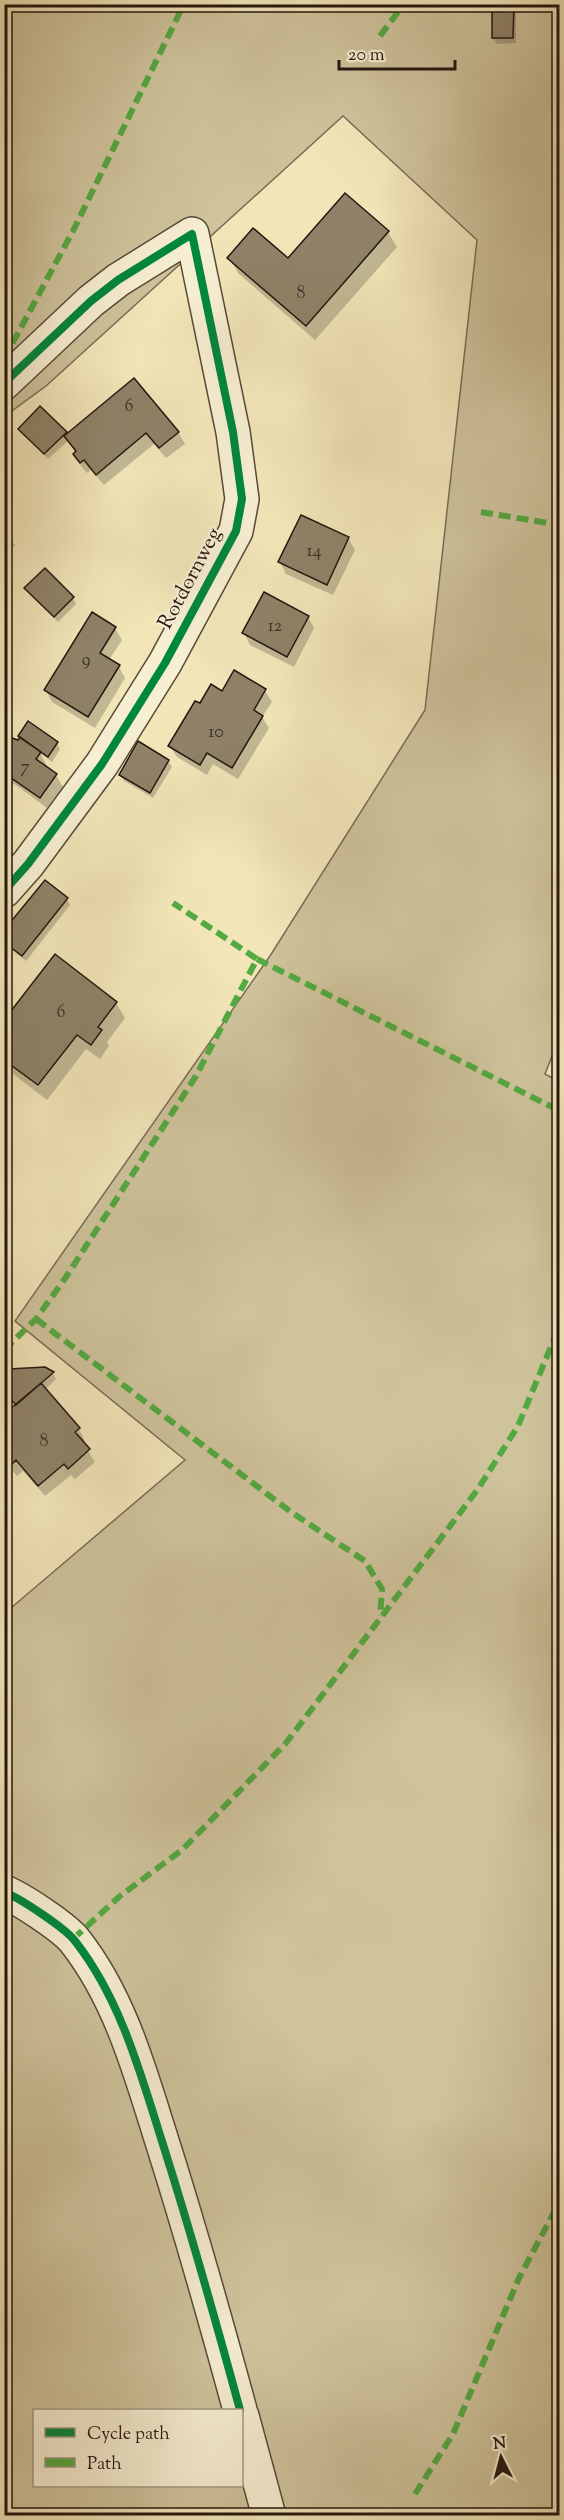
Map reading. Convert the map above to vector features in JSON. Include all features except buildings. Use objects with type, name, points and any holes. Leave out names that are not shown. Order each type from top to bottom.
[{"type":"street","name":"Rotdornweg","points":[[4,383],[91,301],[118,280],[192,234],[234,432],[242,499],[236,531],[165,663],[102,764],[28,864],[4,891]]},
{"type":"street","points":[[4,1892],[19,1898],[73,1939],[93,1967],[131,2043],[191,2230],[240,2409]]},
{"type":"street","points":[[243,2420],[268,2516]]},
{"type":"shaded area","points":[[5,5],[559,5],[560,1036],[545,1074],[560,1082],[559,2515],[5,2515],[5,1613],[185,1460],[15,1321],[270,956],[425,710],[477,240],[343,116],[46,386],[5,416]]},
{"type":"marked path","points":[[4,359],[74,229],[184,4]]},
{"type":"marked path","points":[[380,36],[404,4]]},
{"type":"marked path","points":[[481,512],[560,525]]},
{"type":"marked path","points":[[4,1350],[36,1319],[66,1277],[196,1076],[257,959],[173,903]]},
{"type":"marked path","points":[[257,959],[560,1111]]},
{"type":"marked path","points":[[36,1319],[291,1512],[365,1561],[382,1589],[380,1616]]},
{"type":"marked path","points":[[73,1939],[120,1896],[182,1850],[286,1743],[478,1489],[518,1426],[560,1325]]},
{"type":"marked path","points":[[415,2494],[453,2434],[519,2278],[560,2201]]},
{"type":"cycle path","points":[[4,383],[91,301],[118,280],[192,234],[233,432],[242,499],[236,531],[165,663],[102,764],[28,864],[4,891]]},
{"type":"cycle path","points":[[4,1892],[42,1914],[70,1935],[90,1963],[116,2009],[171,2169],[240,2409]]}]
